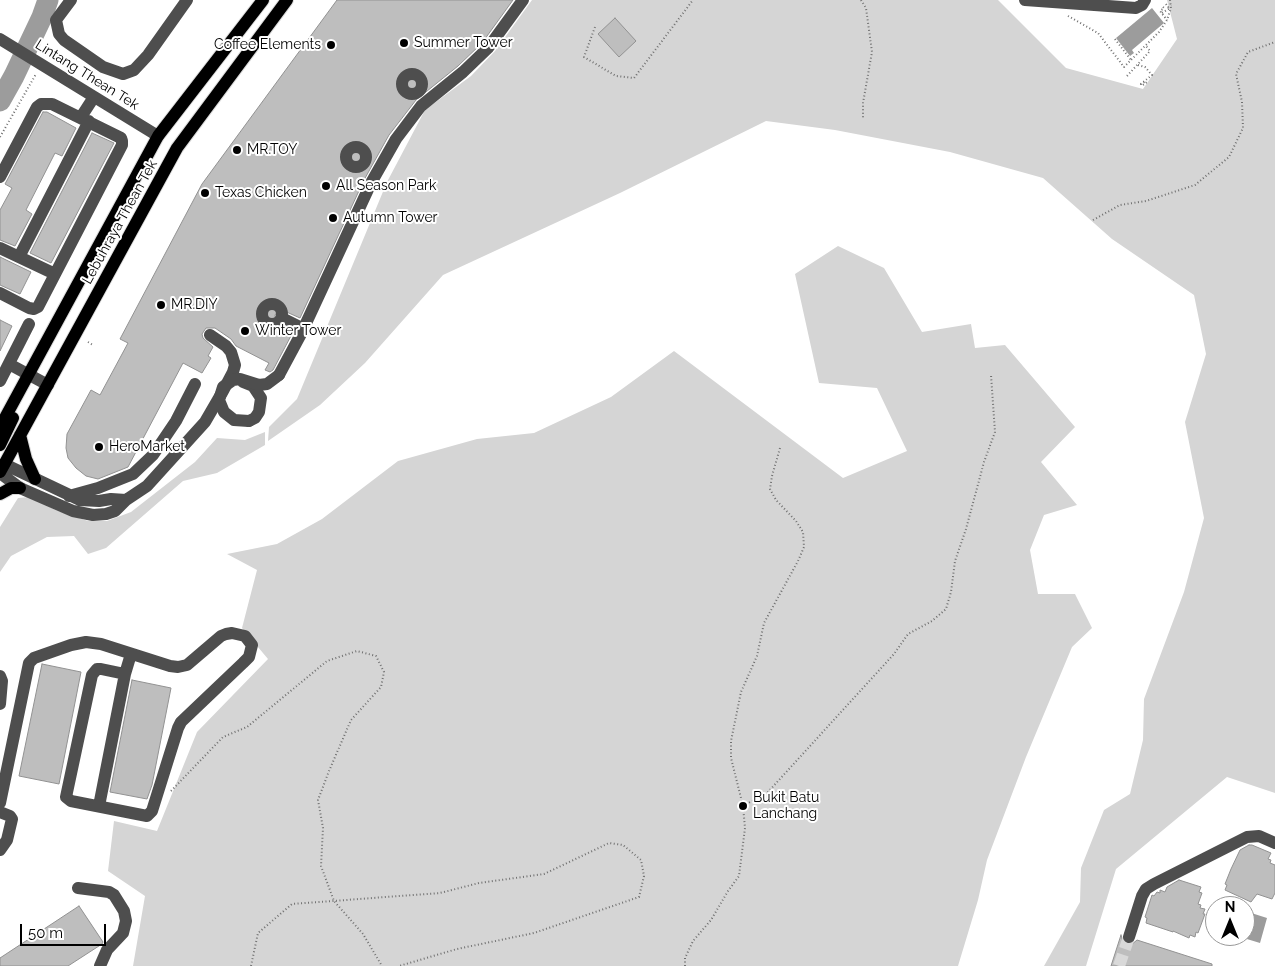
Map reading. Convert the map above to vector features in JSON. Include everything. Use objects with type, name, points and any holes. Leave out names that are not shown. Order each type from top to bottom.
[{"type":"main road","name":"Lebuhraya Thean Tek","points":[[0,427],[158,136],[263,0]]},
{"type":"main road","name":"Lebuhraya Thean Tek","points":[[1,469],[177,148],[287,0]]},
{"type":"main road","points":[[0,445],[14,416],[16,396]]},
{"type":"main road","points":[[20,435],[26,459],[35,479]]},
{"type":"main road","points":[[0,494],[11,488],[20,488]]},
{"type":"street","points":[[71,0],[56,20],[58,34],[103,67],[123,74],[134,70],[148,55],[187,0]]},
{"type":"street","points":[[1025,0],[1136,8],[1142,5],[1145,0]]},
{"type":"street","points":[[223,390],[234,383],[241,382],[253,386],[261,398],[259,412],[254,418],[249,420],[234,420],[224,412],[219,400],[223,388],[233,380],[240,379],[259,385],[267,384],[279,375],[304,329],[376,174],[396,139],[421,106],[423,96],[463,72],[488,48],[517,2]]},
{"type":"street","name":"Lintang Thean Tek","points":[[2,40],[158,136]]},
{"type":"street","points":[[19,257],[94,97]]},
{"type":"street","points":[[0,177],[37,107],[46,103],[85,119],[120,138],[122,145],[38,307],[34,309],[29,308],[0,293]]},
{"type":"street","points":[[364,164],[376,174]]},
{"type":"street","points":[[0,248],[55,274]]},
{"type":"street","points":[[282,318],[304,329]]},
{"type":"street","points":[[0,381],[29,324]]},
{"type":"street","points":[[1,469],[20,488],[73,511],[93,515],[115,511],[126,500],[147,486],[205,422],[233,372],[235,365],[231,352],[226,346],[210,335]]},
{"type":"street","points":[[8,364],[48,385]]},
{"type":"street","points":[[69,496],[98,488],[133,474],[153,455],[176,421],[195,384]]},
{"type":"street","points":[[1,469],[35,479],[80,500],[126,500]]},
{"type":"street","points":[[1,799],[29,663],[34,658],[71,645],[86,642],[101,644],[178,667],[187,665],[221,636],[226,634],[245,636],[252,645],[252,650],[244,663],[186,716],[179,725],[150,814],[144,816],[135,812],[71,801],[66,797],[92,674],[97,669],[125,674]]},
{"type":"street","points":[[100,806],[125,674],[131,654]]},
{"type":"street","points":[[0,676],[2,681],[0,704]]},
{"type":"street","points":[[0,812],[10,816],[12,819],[7,840],[0,850]]},
{"type":"street","points":[[1128,937],[1142,896],[1154,884],[1247,837],[1259,836],[1275,843]]},
{"type":"street","points":[[78,888],[109,892],[114,895],[124,911],[126,921],[123,933],[106,950],[100,966]]},
{"type":"path","points":[[594,27],[584,57],[616,76],[634,78],[694,0]]},
{"type":"path","points":[[861,0],[866,8],[872,52],[863,103],[863,118]]},
{"type":"path","points":[[1060,3],[1062,13],[1098,33],[1124,67],[1159,32],[1167,20],[1171,6],[1170,0]]},
{"type":"path","points":[[1166,4],[1171,6]]},
{"type":"path","points":[[1162,13],[1171,6]]},
{"type":"path","points":[[1163,7],[1160,11],[1167,20]]},
{"type":"path","points":[[1115,39],[1131,60]]},
{"type":"path","points":[[1093,220],[1120,205],[1146,201],[1195,185],[1229,158],[1243,128],[1242,102],[1236,74],[1248,52],[1275,42]]},
{"type":"path","points":[[1127,76],[1150,51],[1146,46]]},
{"type":"path","points":[[0,137],[38,62]]},
{"type":"path","points":[[1138,65],[1145,68],[1152,75],[1141,84],[1146,81],[1143,86]]},
{"type":"path","points":[[88,342],[93,345]]},
{"type":"path","points":[[743,806],[768,792],[894,654],[908,634],[932,621],[946,609],[951,592],[955,561],[966,529],[984,462],[995,432],[991,375]]},
{"type":"path","points":[[685,966],[685,958],[693,941],[711,920],[739,876],[745,828],[743,806],[731,758],[731,741],[741,692],[757,656],[764,623],[798,562],[804,547],[803,532],[796,521],[776,500],[770,488],[780,448]]},
{"type":"path","points":[[171,791],[223,737],[246,727],[327,661],[357,651],[376,656],[384,672],[382,687],[351,720],[318,800],[323,828],[321,866],[334,901],[364,934],[382,966]]},
{"type":"path","points":[[251,966],[258,933],[292,904],[440,893],[480,883],[544,874],[609,843],[623,845],[641,860],[644,876],[639,897],[534,933],[457,949],[398,966]]},
{"type":"shaded area","points":[[532,0],[998,0],[1066,68],[1143,89],[1177,39],[1167,0],[1275,0],[1275,793],[1227,777],[1116,869],[1086,966],[1044,966],[1080,902],[1081,868],[1104,810],[1130,794],[1143,740],[1144,699],[1184,592],[1204,518],[1185,422],[1206,354],[1194,295],[1112,239],[1043,178],[950,152],[835,130],[766,121],[620,193],[443,275],[365,363],[320,405],[268,441],[269,427],[297,399],[387,182],[425,110],[471,76],[495,51]]},
{"type":"shaded area","points":[[1152,8],[1164,23],[1132,50],[1134,53],[1130,56],[1116,38]]},
{"type":"shaded area","points":[[838,246],[884,268],[922,332],[971,324],[975,348],[1005,345],[1075,427],[1041,462],[1077,505],[1044,515],[1030,550],[1038,594],[1075,594],[1092,628],[1072,647],[1026,757],[987,860],[978,900],[958,966],[133,966],[145,896],[108,871],[114,821],[157,831],[197,732],[268,659],[242,628],[257,570],[227,554],[277,544],[322,519],[398,461],[477,439],[534,433],[611,397],[674,351],[843,478],[907,451],[877,388],[819,383],[795,274]]},
{"type":"shaded area","points":[[265,432],[265,445],[217,473],[183,481],[106,548],[88,554],[74,536],[47,537],[11,556],[0,572],[0,527],[18,498],[29,497],[58,511],[88,521],[107,521],[131,512],[195,462],[217,438],[245,440]]},
{"type":"shaded area","points":[[1255,914],[1267,918],[1260,943],[1255,941]]},
{"type":"building","points":[[337,0],[513,0],[482,43],[458,66],[416,100],[389,135],[364,180],[300,318],[282,310],[278,311],[275,315],[276,323],[293,332],[273,370],[270,372],[265,370],[269,363],[236,346],[231,339],[215,328],[206,328],[202,334],[203,338],[213,347],[208,356],[211,358],[202,373],[183,363],[128,467],[98,479],[86,476],[68,458],[66,448],[67,434],[91,390],[100,395],[128,343],[120,339],[202,184]]},
{"type":"building","points":[[615,18],[636,41],[619,57],[598,34]]},
{"type":"building","points":[[43,112],[47,112],[76,128],[62,156],[55,153],[26,210],[32,214],[15,246],[0,240],[0,210],[12,188],[5,184]]},
{"type":"building","points":[[92,133],[114,143],[51,263],[30,253]]},
{"type":"building","points":[[0,257],[31,272],[20,294],[0,285]]},
{"type":"building","points":[[0,320],[12,326],[0,351]]},
{"type":"building","points":[[42,664],[81,672],[59,784],[19,776]]},
{"type":"building","points":[[132,680],[171,688],[152,785],[147,799],[110,792]]},
{"type":"building","points":[[1252,845],[1271,853],[1268,859],[1271,860],[1270,863],[1275,865],[1275,893],[1272,899],[1257,894],[1255,897],[1238,896],[1225,890],[1227,885],[1225,884],[1240,850]]},
{"type":"building","points":[[1179,880],[1201,887],[1199,892],[1202,893],[1198,904],[1201,905],[1200,908],[1205,909],[1203,914],[1205,914],[1195,937],[1190,935],[1189,938],[1146,923],[1147,918],[1145,917],[1152,895],[1154,896],[1157,892],[1160,893],[1160,890],[1165,892],[1167,887]]},
{"type":"building","points":[[79,906],[103,942],[102,944],[68,966],[0,966],[0,958]]},
{"type":"building","points":[[1121,935],[1126,945],[1131,945],[1137,940],[1212,964],[1212,966],[1111,966]]},
{"type":"waterway","points":[[0,101],[14,76],[48,0]]},
{"type":"tunnel","points":[[1119,966],[1129,937]]},
{"type":"place","name":"Summer Tower","points":[[404,43]]},
{"type":"place","name":"Coffee Elements","points":[[331,45]]},
{"type":"place","name":"MR.TOY","points":[[237,150]]},
{"type":"place","name":"All Season Park","points":[[326,186]]},
{"type":"place","name":"Texas Chicken","points":[[205,193]]},
{"type":"place","name":"Autumn Tower","points":[[333,218]]},
{"type":"place","name":"MR.DIY","points":[[161,305]]},
{"type":"place","name":"Winter Tower","points":[[245,331]]},
{"type":"place","name":"HeroMarket","points":[[99,447]]},
{"type":"place","name":"Bukit Batu Lanchang","points":[[743,806]]}]
